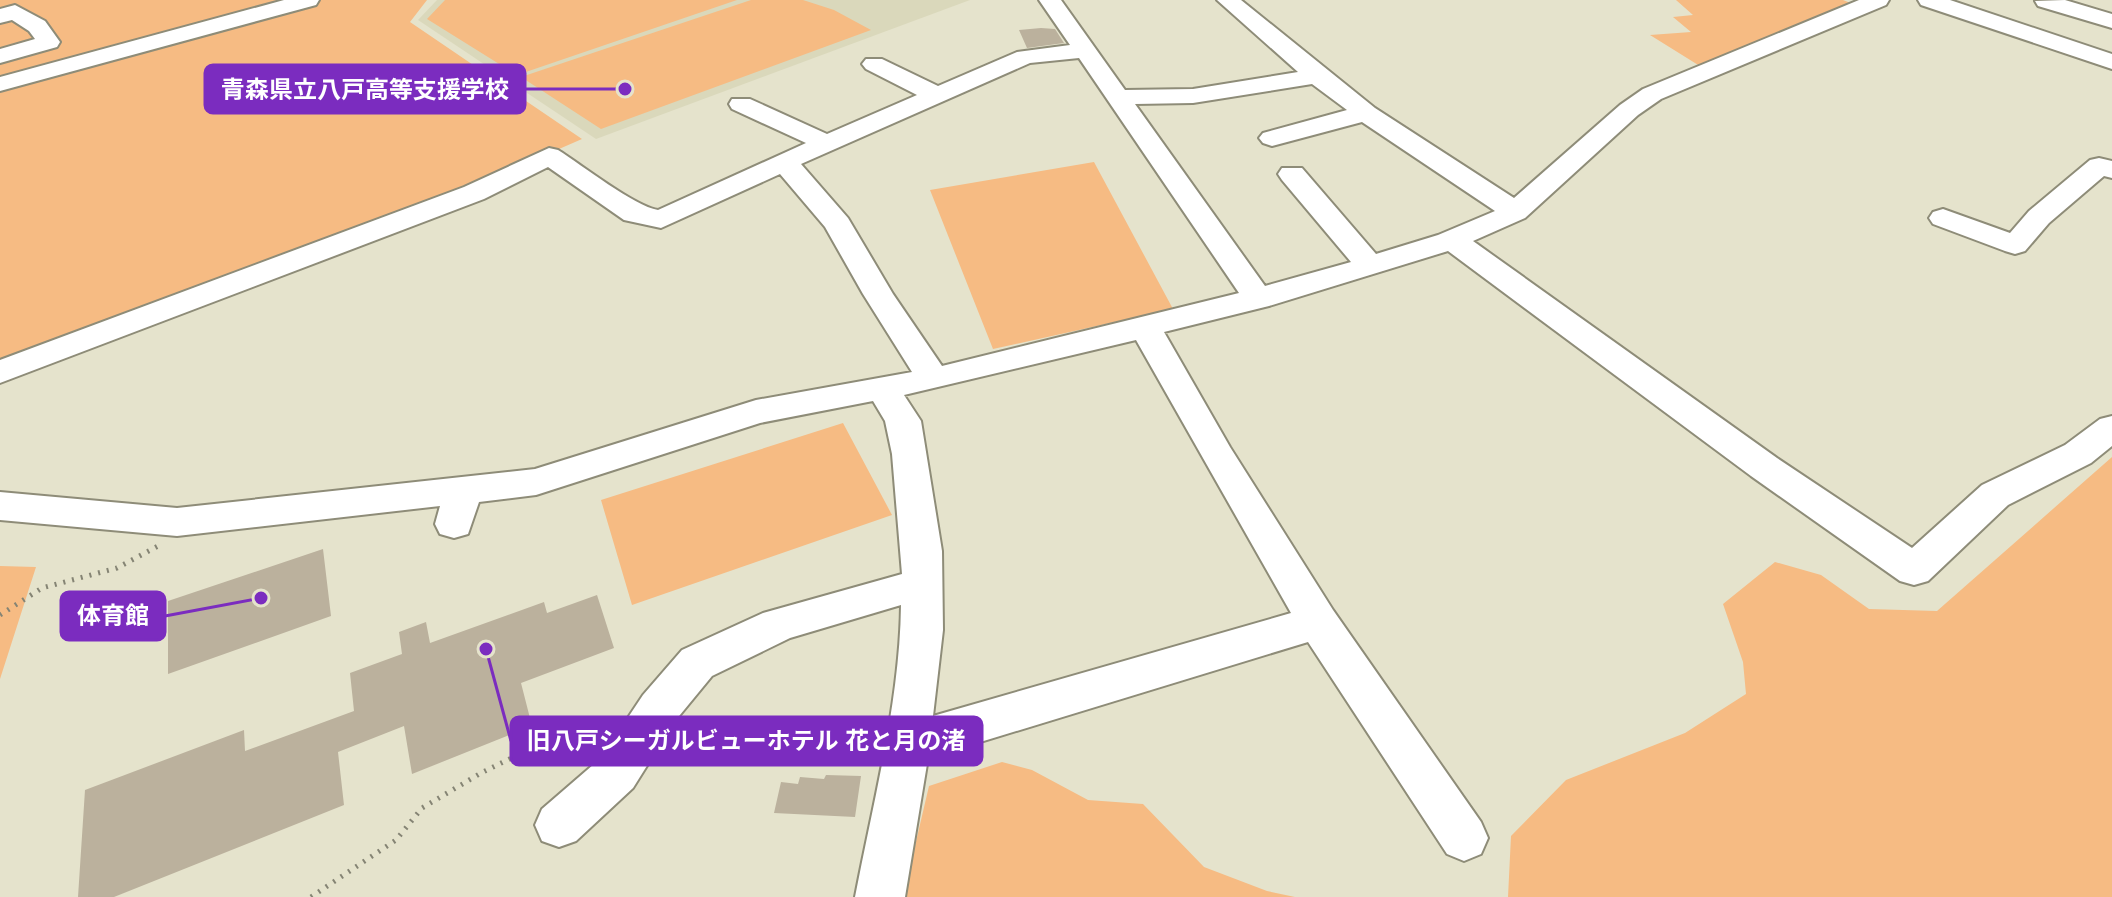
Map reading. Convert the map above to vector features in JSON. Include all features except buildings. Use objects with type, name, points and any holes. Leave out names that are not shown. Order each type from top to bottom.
[{"type":"street","points":[[0,84],[308,0]]},
{"type":"street","points":[[1050,0],[1258,299]]},
{"type":"street","points":[[1228,0],[1317,76],[1366,113],[1515,212]]},
{"type":"street","points":[[0,506],[177,522],[458,507],[756,412],[934,379],[1258,299],[1451,239],[1515,212],[1629,110],[1652,94],[1878,0]]},
{"type":"street","points":[[1929,0],[2112,62]]},
{"type":"street","points":[[2046,1],[2112,21]]},
{"type":"street","points":[[0,16],[15,12],[37,26],[49,42],[0,56]]},
{"type":"street","points":[[0,372],[474,193],[549,156],[634,214],[661,219],[1025,57],[1083,51]]},
{"type":"street","points":[[874,64],[937,95]]},
{"type":"street","points":[[1116,97],[1193,96],[1317,76]]},
{"type":"street","points":[[741,104],[827,143]]},
{"type":"street","points":[[1272,138],[1366,113]]},
{"type":"street","points":[[784,162],[838,224],[878,294],[934,379]]},
{"type":"street","points":[[1943,218],[2015,245],[2039,217],[2099,166],[2112,170]]},
{"type":"street","points":[[1292,174],[1370,266]]},
{"type":"street","points":[[1451,239],[1764,467],[1914,570],[1995,495],[2078,454],[2112,428]]},
{"type":"street","points":[[1145,327],[1216,453],[1318,622],[1464,838]]},
{"type":"street","points":[[880,897],[907,744],[922,630],[922,551],[910,454],[903,421],[882,388]]},
{"type":"street","points":[[559,825],[617,773],[659,708],[697,663],[778,625],[921,584]]},
{"type":"street","points":[[907,744],[1318,622]]},
{"type":"path","points":[[0,615],[42,588],[99,574],[146,557],[177,522]]},
{"type":"path","points":[[311,897],[396,840],[422,808],[481,773],[542,743],[540,725]]},
{"type":"shaded area","points":[[0,0],[427,0],[410,22],[582,139],[483,182],[0,362]]},
{"type":"shaded area","points":[[437,0],[970,0],[596,139],[418,20]]},
{"type":"shaded area","points":[[445,0],[737,0],[517,75],[427,19]]},
{"type":"shaded area","points":[[751,0],[803,0],[834,10],[871,30],[601,129],[521,77]]},
{"type":"shaded area","points":[[1676,0],[1843,0],[1853,4],[1703,68],[1650,35],[1691,32],[1673,17],[1693,15]]},
{"type":"shaded area","points":[[1094,162],[1173,309],[993,349],[930,190]]},
{"type":"shaded area","points":[[843,423],[892,515],[632,605],[601,500]]},
{"type":"shaded area","points":[[2112,457],[2112,897],[1508,897],[1511,836],[1566,780],[1685,733],[1746,694],[1743,662],[1723,604],[1775,562],[1821,575],[1869,609],[1937,611]]},
{"type":"shaded area","points":[[0,566],[36,567],[0,679]]},
{"type":"shaded area","points":[[1002,762],[1032,770],[1088,800],[1143,804],[1204,867],[1267,891],[1295,897],[903,897],[929,786]]},
{"type":"place","name":"青森県立八戸高等支援学校","points":[[625,89]]},
{"type":"place","name":"体育館","points":[[261,598]]},
{"type":"place","name":"旧八戸シーガルビューホテル 花と月の渚","points":[[486,649]]}]
